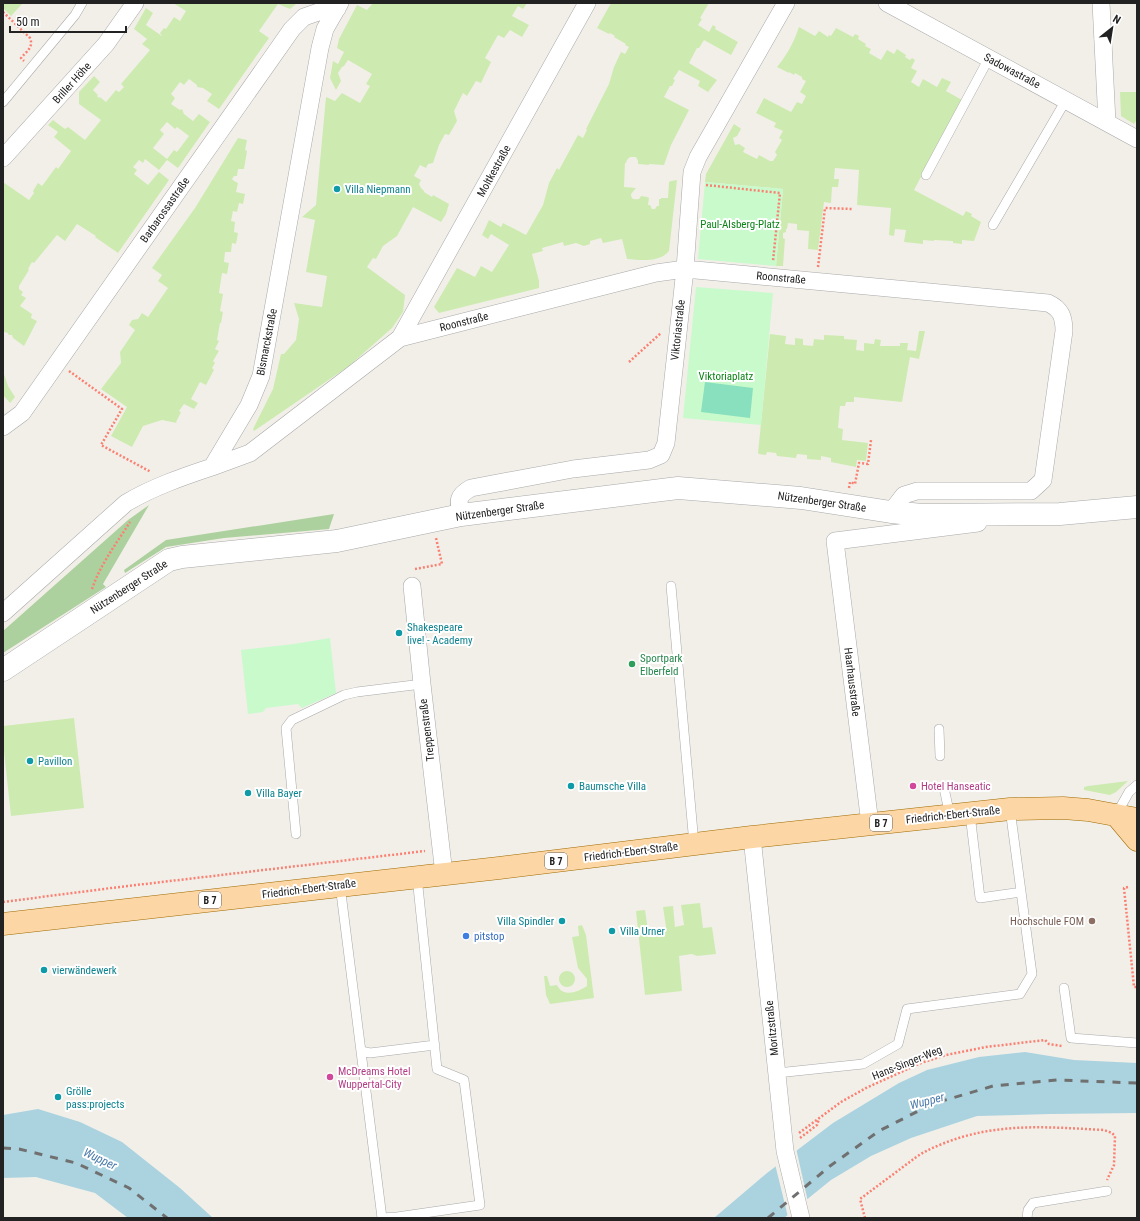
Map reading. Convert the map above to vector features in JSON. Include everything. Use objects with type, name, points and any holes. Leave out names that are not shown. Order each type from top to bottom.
[{"type":"main road","name":"Friedrich-Ebert-Straße","points":[[3,924],[444,874],[752,837],[1010,809],[1063,808],[1088,810],[1127,817]]},
{"type":"main road","points":[[1127,817],[1137,840]]},
{"type":"street","name":"Briller Höhe","points":[[3,158],[106,44],[135,3]]},
{"type":"street","name":"Moltkestraße","points":[[400,338],[587,3]]},
{"type":"street","name":"Viktoriastraße","points":[[461,515],[459,500],[463,493],[472,488],[573,469],[649,460],[661,455],[666,443],[680,317],[692,172],[698,157],[786,3]]},
{"type":"street","name":"Sadowastraße","points":[[887,3],[1137,139]]},
{"type":"street","points":[[1101,3],[1107,122]]},
{"type":"street","name":"Barbarossastraße","points":[[3,427],[22,413],[292,29],[304,17],[338,6]]},
{"type":"street","name":"Bismarckstraße","points":[[212,467],[249,405],[261,376],[320,48],[325,29],[338,6]]},
{"type":"street","name":"Roonstraße","points":[[212,467],[250,453],[400,338],[656,273],[685,269],[1048,303],[1055,306],[1064,320],[1064,331],[1042,480],[1031,491],[917,491],[904,495],[891,512]]},
{"type":"street","points":[[3,613],[126,503],[141,494],[167,483],[212,467]]},
{"type":"street","name":"Nützenberger Straße","points":[[3,670],[169,560],[182,557],[337,541],[461,515],[678,488],[801,498],[891,512],[922,515],[1032,515],[1083,513],[1137,507]]},
{"type":"street","name":"Nützenberger Straße","points":[[835,541],[1032,515]]},
{"type":"street","name":"Haarhausstraße","points":[[835,541],[870,824]]},
{"type":"street","name":"Treppenstraße","points":[[412,586],[444,874]]},
{"type":"street","name":"Moritzstraße","points":[[752,837],[785,1151],[801,1218]]},
{"type":"lane","points":[[3,102],[75,15],[82,3]]},
{"type":"lane","points":[[926,175],[989,58]]},
{"type":"lane","points":[[993,225],[1066,100]]},
{"type":"lane","points":[[670,586],[694,844]]},
{"type":"lane","points":[[296,834],[286,728],[292,720],[344,695],[422,684]]},
{"type":"lane","points":[[939,729],[940,756]]},
{"type":"lane","points":[[1127,817],[1128,792],[1137,785]]},
{"type":"lane","points":[[944,788],[960,815],[980,898],[1021,892]]},
{"type":"lane","points":[[777,1074],[863,1064],[898,1044],[907,1009],[1020,994],[1032,974],[1010,809]]},
{"type":"lane","points":[[340,886],[382,1218],[397,1217],[480,1205],[464,1080],[437,1069],[417,876]]},
{"type":"lane","points":[[1064,988],[1071,1038],[1137,1043]]},
{"type":"lane","points":[[361,1051],[370,1053],[435,1045]]},
{"type":"lane","points":[[1026,1218],[1028,1210],[1033,1203],[1108,1191]]},
{"type":"path","points":[[3,12],[32,41],[31,46],[21,58],[31,68]]},
{"type":"path","points":[[692,183],[780,193],[771,277]]},
{"type":"path","points":[[816,282],[826,208],[853,209]]},
{"type":"path","points":[[629,362],[680,317]]},
{"type":"path","points":[[58,363],[122,409],[102,445],[151,472],[167,483]]},
{"type":"path","points":[[845,505],[850,482],[855,484],[859,463],[868,464],[871,440]]},
{"type":"path","points":[[92,611],[90,596],[96,579],[112,550],[131,521]]},
{"type":"path","points":[[412,586],[410,570],[442,564],[432,521]]},
{"type":"path","points":[[3,902],[441,849]]},
{"type":"path","points":[[1128,887],[1124,888],[1134,987],[1137,987]]},
{"type":"path","name":"Hans-Singer-Weg","points":[[802,1131],[841,1102],[866,1088],[921,1063],[946,1055],[986,1047],[1045,1040],[1049,1044]]},
{"type":"path","points":[[797,1135],[800,1139],[817,1125],[819,1118]]},
{"type":"path","points":[[865,1218],[860,1199],[922,1152],[954,1139],[996,1129],[1032,1127],[1104,1130],[1112,1133],[1114,1136],[1115,1160],[1107,1181],[1108,1191]]},
{"type":"green space","points":[[3,3],[23,3],[11,16],[3,8]]},
{"type":"green space","points":[[173,3],[296,4],[290,9],[278,4],[259,31],[269,38],[219,109],[207,101],[212,94],[203,88],[197,87],[197,85],[189,79],[184,85],[180,82],[171,94],[175,98],[171,104],[180,110],[182,109],[184,114],[193,121],[199,114],[210,122],[178,168],[167,160],[159,170],[145,159],[143,163],[139,160],[133,167],[137,170],[134,174],[148,185],[159,172],[169,180],[118,253],[77,224],[65,241],[57,235],[34,263],[32,262],[19,286],[19,289],[23,292],[21,295],[26,298],[20,306],[32,314],[31,318],[37,321],[24,346],[13,338],[12,335],[4,332],[3,327],[3,182],[29,200],[38,183],[42,186],[56,167],[58,169],[71,151],[54,137],[58,132],[48,125],[53,120],[65,129],[68,127],[85,140],[101,120],[79,104],[79,92],[94,76],[100,82],[93,90],[99,98],[100,97],[106,102],[116,90],[119,92],[124,87],[121,84],[150,50],[142,44],[147,39],[134,29],[146,8],[153,13],[146,25],[162,36],[160,33],[164,28],[166,29],[174,17],[180,21],[186,11]],"holes":[[[167,122],[175,129],[177,127],[189,136],[177,152],[174,150],[167,159],[153,148],[164,134],[160,130]]]},
{"type":"green space","points":[[373,3],[527,3],[523,9],[518,6],[512,16],[529,25],[522,37],[510,30],[504,38],[498,35],[485,58],[491,62],[481,83],[476,81],[467,96],[463,93],[454,111],[457,121],[449,135],[445,134],[439,145],[433,163],[428,164],[426,168],[420,165],[414,176],[421,180],[419,184],[424,192],[449,204],[446,214],[441,222],[413,207],[397,236],[383,246],[376,259],[373,258],[367,267],[405,295],[403,312],[392,328],[349,366],[254,431],[253,429],[273,389],[281,354],[284,354],[296,340],[299,319],[294,303],[322,307],[327,276],[306,272],[315,220],[302,217],[316,205],[326,97],[335,101],[342,93],[360,103],[370,86],[366,84],[372,74],[348,60],[338,73],[341,81],[336,90],[330,78],[333,61],[338,64],[344,52],[337,48],[339,39],[357,5],[367,10]]},
{"type":"green space","points":[[611,3],[709,3],[700,18],[702,19],[698,25],[709,32],[713,25],[716,27],[715,29],[738,42],[731,55],[704,40],[699,48],[697,48],[689,63],[717,80],[708,92],[698,86],[700,81],[679,70],[673,79],[675,80],[672,86],[670,86],[664,97],[689,110],[671,145],[664,165],[638,164],[636,157],[630,157],[625,163],[624,187],[636,188],[631,194],[633,199],[639,199],[641,196],[649,198],[648,205],[650,205],[652,209],[659,206],[659,199],[668,198],[669,182],[677,180],[669,251],[665,255],[650,260],[627,259],[622,239],[603,243],[601,238],[590,241],[590,244],[584,246],[576,243],[564,246],[563,242],[542,248],[543,251],[532,254],[539,281],[539,288],[439,313],[434,307],[457,268],[475,277],[481,266],[492,272],[509,245],[491,234],[488,239],[482,235],[489,220],[501,227],[503,223],[526,235],[543,205],[549,183],[557,168],[559,170],[578,135],[583,138],[587,130],[586,129],[609,84],[614,67],[621,52],[625,54],[629,47],[610,33],[609,34],[597,28]]},
{"type":"green space","points":[[799,27],[815,36],[819,31],[828,37],[829,35],[831,36],[836,28],[853,37],[855,34],[859,36],[858,39],[866,44],[865,46],[871,49],[869,53],[881,60],[887,50],[894,54],[897,49],[906,55],[905,57],[910,60],[912,58],[915,60],[911,68],[917,71],[911,82],[919,87],[923,79],[937,87],[942,78],[951,82],[946,91],[962,100],[914,190],[963,216],[966,211],[972,214],[971,216],[981,222],[974,241],[962,240],[962,244],[953,243],[953,241],[923,240],[923,244],[904,242],[906,230],[895,229],[894,236],[889,235],[891,208],[857,205],[859,170],[835,168],[834,179],[839,179],[838,187],[832,187],[831,203],[824,202],[818,250],[808,249],[809,231],[797,230],[797,224],[788,223],[786,232],[783,233],[783,238],[785,239],[783,266],[776,266],[783,189],[705,182],[706,174],[734,124],[741,129],[737,136],[733,138],[735,145],[739,144],[745,148],[743,152],[757,159],[759,155],[770,161],[773,161],[777,155],[775,152],[782,140],[779,138],[783,131],[774,127],[776,123],[756,113],[764,98],[791,112],[797,102],[802,104],[806,96],[800,92],[806,81],[802,79],[802,77],[777,67],[790,48]]},
{"type":"green space","points":[[1120,92],[1137,92],[1137,120],[1134,124],[1121,116]]},
{"type":"green space","points":[[238,138],[247,140],[245,150],[247,151],[244,169],[238,169],[237,176],[234,176],[232,179],[238,183],[236,192],[245,194],[243,204],[239,203],[237,212],[233,211],[231,221],[235,222],[234,232],[238,233],[236,244],[232,243],[231,252],[225,252],[224,262],[229,263],[227,274],[222,273],[219,293],[223,294],[220,311],[223,312],[217,340],[219,341],[215,349],[219,351],[213,361],[215,363],[212,368],[214,370],[206,385],[200,382],[191,399],[198,403],[194,409],[184,404],[179,411],[181,412],[176,422],[177,423],[162,420],[143,426],[132,447],[111,436],[127,407],[101,389],[121,363],[120,352],[135,330],[129,325],[132,320],[138,319],[142,313],[148,317],[168,288],[158,281],[162,275],[152,268],[195,208]]},
{"type":"green space","name":"Paul-Alsberg-Platz","points":[[705,182],[783,189],[776,266],[698,259]]},
{"type":"green space","name":"Viktoriaplatz","points":[[696,287],[773,293],[761,425],[683,418]]},
{"type":"green space","points":[[919,331],[925,331],[919,359],[910,357],[902,402],[854,397],[854,402],[846,402],[845,406],[840,406],[838,428],[843,429],[842,440],[868,443],[866,461],[857,460],[856,467],[831,462],[831,458],[821,456],[821,460],[807,459],[807,455],[797,454],[796,458],[777,456],[776,453],[767,452],[766,455],[758,453],[770,334],[786,336],[785,344],[795,345],[795,338],[803,339],[803,345],[813,346],[814,339],[824,340],[824,335],[844,336],[844,339],[857,340],[856,350],[864,351],[864,343],[874,344],[875,339],[881,340],[880,346],[900,346],[900,343],[908,343],[907,350],[916,351]]},
{"type":"green space","points":[[3,374],[15,397],[10,403],[3,395]]},
{"type":"green space","points":[[705,382],[753,388],[750,418],[701,412]]},
{"type":"green space","points":[[149,505],[103,584],[106,587],[3,653],[3,631],[128,520]]},
{"type":"green space","points":[[334,514],[329,529],[224,538],[166,547],[125,573],[124,570],[166,540]]},
{"type":"green space","points":[[330,638],[336,693],[302,708],[298,704],[266,708],[263,712],[248,714],[241,650]]},
{"type":"green space","points":[[74,718],[84,808],[11,816],[3,742],[3,726]]},
{"type":"green space","points":[[1128,781],[1116,792],[1110,795],[1084,790],[1084,787],[1088,786]]},
{"type":"green space","points":[[700,903],[703,928],[712,927],[716,954],[697,956],[692,954],[679,956],[682,991],[645,995],[636,911],[645,910],[648,930],[666,927],[663,907],[673,906],[675,927],[684,925],[681,905]]},
{"type":"green space","points":[[582,925],[586,935],[594,998],[550,1004],[546,995],[544,976],[547,976],[550,986],[557,985],[560,989],[567,993],[575,992],[587,986],[587,979],[578,968],[572,937],[579,936],[578,926]]},
{"type":"green space","points":[[564,971],[570,971],[575,976],[573,985],[570,987],[564,987],[559,982],[559,976]]},
{"type":"water","name":"Wupper","points":[[1025,1052],[1074,1060],[1137,1063],[1137,1113],[977,1116],[911,1138],[871,1156],[831,1180],[784,1218],[714,1218],[767,1173],[833,1123],[899,1083],[927,1070],[979,1057]]},
{"type":"water","name":"Wupper","points":[[38,1109],[80,1122],[122,1142],[180,1188],[213,1218],[128,1218],[95,1193],[36,1177],[3,1178],[3,1115]]},
{"type":"pier","points":[[796,1148],[808,1202],[788,1217],[775,1164]]},
{"type":"railway","points":[[768,1218],[830,1166],[879,1131],[932,1104],[993,1086],[1057,1080],[1137,1083]]},
{"type":"railway","points":[[3,1148],[19,1149],[76,1163],[129,1188],[167,1218]]},
{"type":"place","name":"Villa Niepmann","points":[[337,189]]},
{"type":"place","name":"Shakespeare live! - Academy","points":[[399,633]]},
{"type":"place","name":"Sportpark Elberfeld","points":[[632,664]]},
{"type":"place","name":"Pavillon","points":[[30,761]]},
{"type":"place","name":"Baumsche Villa","points":[[571,786]]},
{"type":"place","name":"Hotel Hanseatic","points":[[913,786]]},
{"type":"place","name":"Villa Bayer","points":[[248,793]]},
{"type":"place","name":"Villa Spindler","points":[[562,921]]},
{"type":"place","name":"Hochschule FOM","points":[[1092,921]]},
{"type":"place","name":"Villa Urner","points":[[612,931]]},
{"type":"place","name":"pitstop","points":[[466,936]]},
{"type":"place","name":"vierwändewerk","points":[[44,970]]},
{"type":"place","name":"McDreams Hotel Wuppertal-City","points":[[330,1077]]},
{"type":"place","name":"Grölle pass:projects","points":[[58,1097]]}]
